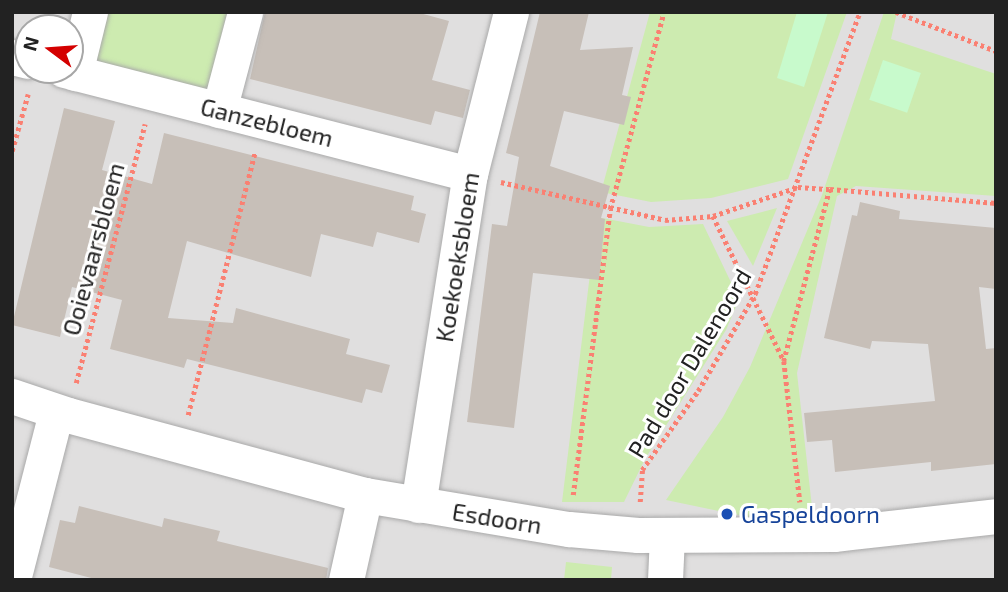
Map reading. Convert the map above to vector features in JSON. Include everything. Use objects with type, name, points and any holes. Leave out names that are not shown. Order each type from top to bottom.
[{"type":"street","points":[[84,29],[90,12]]},
{"type":"street","points":[[219,110],[245,12]]},
{"type":"street","name":"Koekoeksbloem","points":[[418,505],[470,174],[511,12]]},
{"type":"street","name":"Ganzebloem","points":[[84,75],[470,174]]},
{"type":"street","name":"Esdoorn","points":[[12,396],[62,413],[365,495],[569,530],[653,536],[803,534],[996,516]]},
{"type":"street","points":[[13,580],[62,413]]},
{"type":"street","points":[[346,580],[365,495]]},
{"type":"street","points":[[653,536],[665,580]]},
{"type":"path","points":[[569,530],[610,209],[664,12]]},
{"type":"path","name":"Pad door Dalenoord","points":[[653,536],[642,470],[698,391],[755,294],[798,187],[860,12]]},
{"type":"path","points":[[896,12],[996,51]]},
{"type":"path","points":[[12,151],[22,84]]},
{"type":"path","name":"Ooievaarsbloem","points":[[62,413],[153,93]]},
{"type":"path","points":[[180,446],[263,121]]},
{"type":"path","points":[[470,174],[665,220],[713,216],[798,187],[996,203]]},
{"type":"path","points":[[784,361],[830,189]]},
{"type":"path","points":[[713,216],[755,294],[784,361],[803,534]]},
{"type":"shaded area","points":[[12,12],[996,12],[996,580],[12,580]]},
{"type":"green space","points":[[108,12],[227,12],[208,93],[94,68]]},
{"type":"green space","points":[[650,12],[847,12],[788,179],[711,198],[651,202],[601,192]]},
{"type":"green space","points":[[797,12],[828,12],[804,87],[777,78]]},
{"type":"green space","points":[[884,12],[897,12],[891,39],[996,74],[996,196],[856,186],[837,196],[797,373],[813,516],[757,519],[666,500],[723,417],[750,367],[822,195]]},
{"type":"green space","points":[[883,60],[921,73],[907,113],[869,100]]},
{"type":"green space","points":[[777,208],[753,266],[727,221]]},
{"type":"green space","points":[[597,217],[649,227],[703,224],[739,299],[726,330],[645,459],[624,502],[562,502]]},
{"type":"green space","points":[[566,562],[612,567],[611,580],[564,580]]},
{"type":"building","points":[[265,12],[416,12],[449,21],[432,80],[470,90],[463,118],[435,111],[431,125],[250,79]]},
{"type":"building","points":[[540,12],[589,12],[580,50],[633,47],[622,95],[631,97],[624,125],[564,111],[550,166],[610,186],[601,218],[605,219],[599,280],[533,273],[514,428],[467,422],[492,224],[507,226],[519,157],[506,153]]},
{"type":"building","points":[[64,108],[115,121],[102,170],[152,184],[164,133],[414,196],[411,210],[426,214],[419,243],[377,232],[373,247],[321,234],[311,277],[187,241],[168,318],[233,323],[236,308],[350,339],[346,354],[390,365],[382,393],[366,389],[362,403],[187,359],[184,368],[110,349],[122,300],[72,287],[60,337],[12,325]]},
{"type":"building","points":[[860,202],[900,211],[899,219],[996,228],[996,289],[979,287],[986,349],[996,348],[996,464],[931,471],[931,462],[835,472],[832,440],[807,442],[804,413],[935,401],[928,344],[872,341],[870,349],[824,338],[852,215],[857,216]]},
{"type":"building","points":[[79,506],[162,527],[164,518],[220,531],[217,541],[328,568],[326,580],[99,580],[49,567],[60,520],[75,523]]},
{"type":"place","name":"Gaspeldoorn","points":[[727,514]]}]
